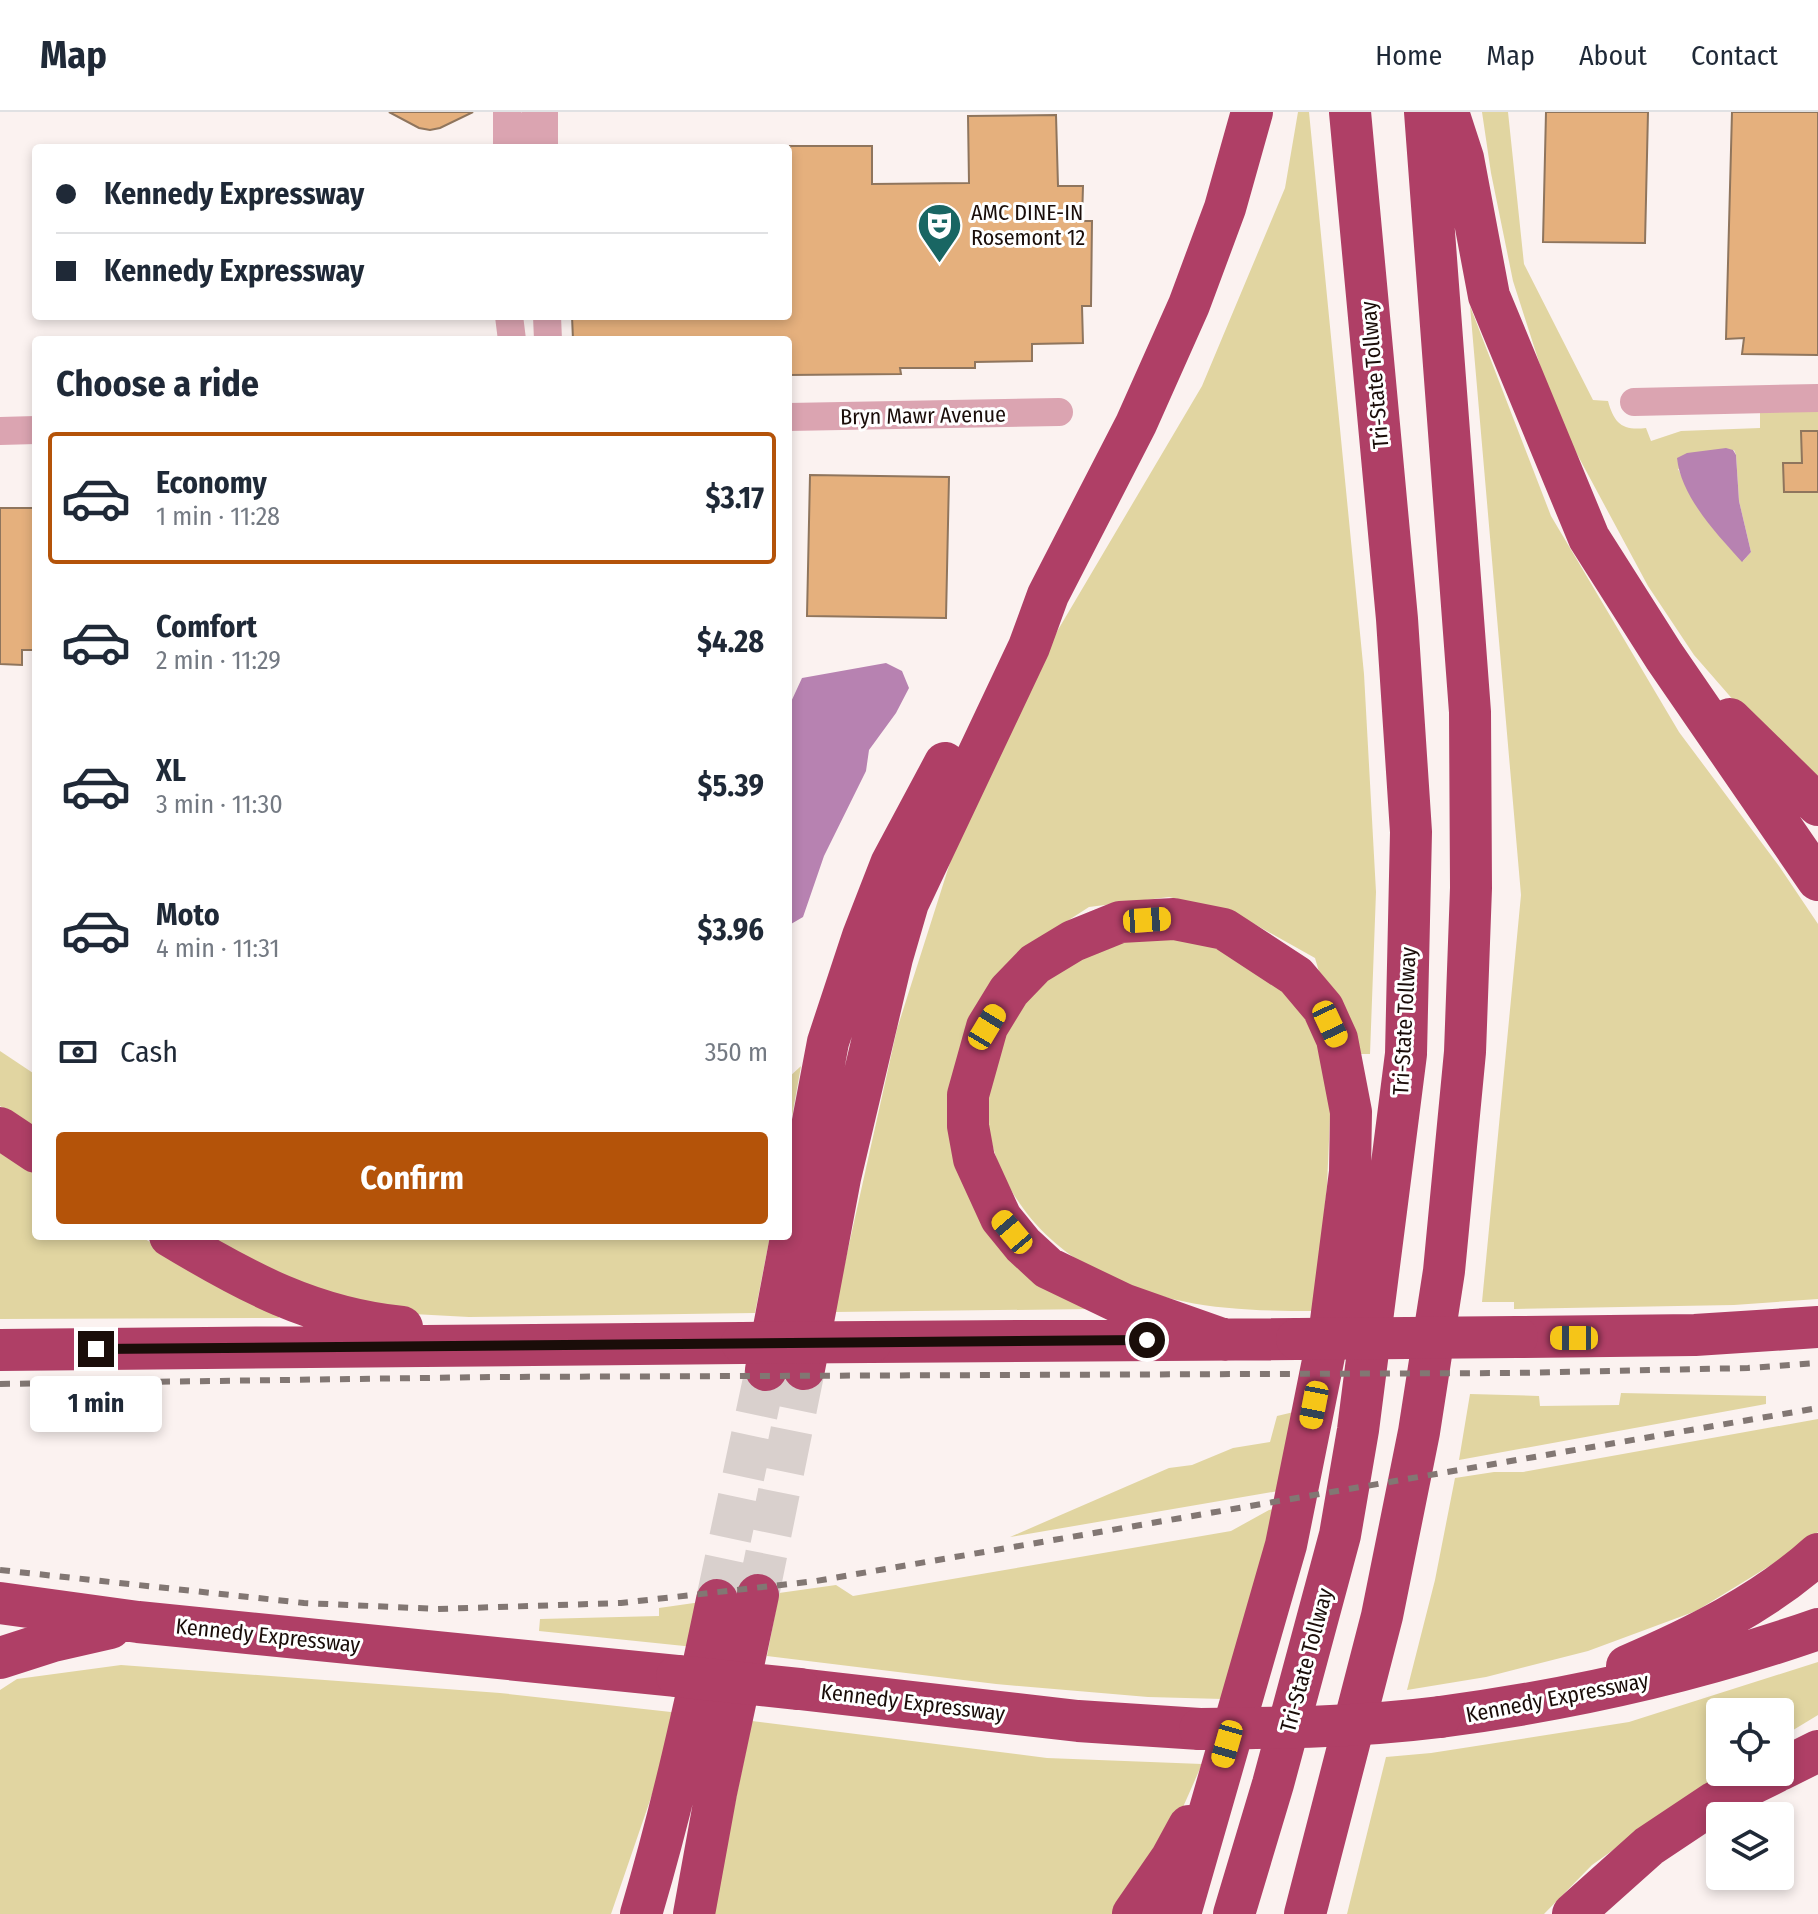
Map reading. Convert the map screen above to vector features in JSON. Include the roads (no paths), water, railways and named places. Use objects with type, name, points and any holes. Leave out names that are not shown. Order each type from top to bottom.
[{"type":"highway","points":[[771,1361],[828,1042],[863,936],[891,864],[1015,640],[1048,595],[1136,424],[1189,305],[1225,208],[1252,112]]},
{"type":"highway","name":"Tri-State Tollway","points":[[1234,1914],[1273,1784],[1340,1535],[1358,1430],[1406,1054],[1411,832],[1397,619],[1350,112]]},
{"type":"highway","points":[[1305,1914],[1382,1616],[1419,1432],[1444,1271],[1465,1052],[1471,888],[1470,712],[1425,112]]},
{"type":"highway","points":[[1448,112],[1463,158],[1489,296],[1589,538],[1664,656],[1818,880]]},
{"type":"highway","points":[[1664,656],[1818,805]]},
{"type":"highway","points":[[1180,1914],[1286,1545],[1325,1351],[1350,1172],[1351,1112],[1337,1039],[1323,1008],[1296,976],[1224,929],[1174,919],[1120,922],[1073,941],[1035,964],[1001,1003],[987,1027],[968,1095],[968,1126],[974,1159],[1001,1218],[1023,1245],[1048,1268],[1123,1304],[1225,1340]]},
{"type":"highway","points":[[0,1128],[32,1149]]},
{"type":"highway","points":[[177,1240],[282,1298],[370,1324],[432,1331],[607,1329],[771,1361],[871,1342],[1695,1335],[1818,1327]]},
{"type":"highway","points":[[0,1350],[682,1343]]},
{"type":"highway","points":[[1509,1708],[1606,1675],[1675,1644],[1756,1601],[1818,1554]]},
{"type":"highway","points":[[694,1914],[758,1595]]},
{"type":"highway","points":[[641,1914],[682,1764],[717,1600]]},
{"type":"highway","name":"Kennedy Expressway","points":[[0,1603],[138,1622],[677,1676],[1078,1721],[1200,1729],[1315,1727],[1509,1708],[1673,1674],[1818,1629]]},
{"type":"highway","points":[[0,1658],[53,1641],[138,1622]]},
{"type":"highway","points":[[1794,1763],[1818,1751]]},
{"type":"highway","points":[[1133,1914],[1171,1859],[1219,1773]]},
{"type":"highway","points":[[1573,1914],[1649,1846],[1715,1802],[1748,1786]]},
{"type":"street","points":[[507,112],[507,144]]},
{"type":"street","points":[[518,144],[538,112]]},
{"type":"street","points":[[544,112],[544,144]]},
{"type":"street","points":[[1634,402],[1818,398]]},
{"type":"street","name":"Bryn Mawr Avenue","points":[[792,417],[1059,412]]},
{"type":"street","points":[[0,431],[32,430]]},
{"type":"tunnel","points":[[758,1595],[804,1369]]},
{"type":"tunnel","points":[[717,1600],[766,1370]]},
{"type":"railway","points":[[0,1384],[494,1377],[1513,1373],[1748,1368],[1818,1363]]},
{"type":"railway","points":[[0,1570],[304,1603],[438,1609],[621,1603],[816,1581],[1818,1408]]},
{"type":"place","name":"AMC DINE-IN Rosemont 12","points":[[940,264]]}]
